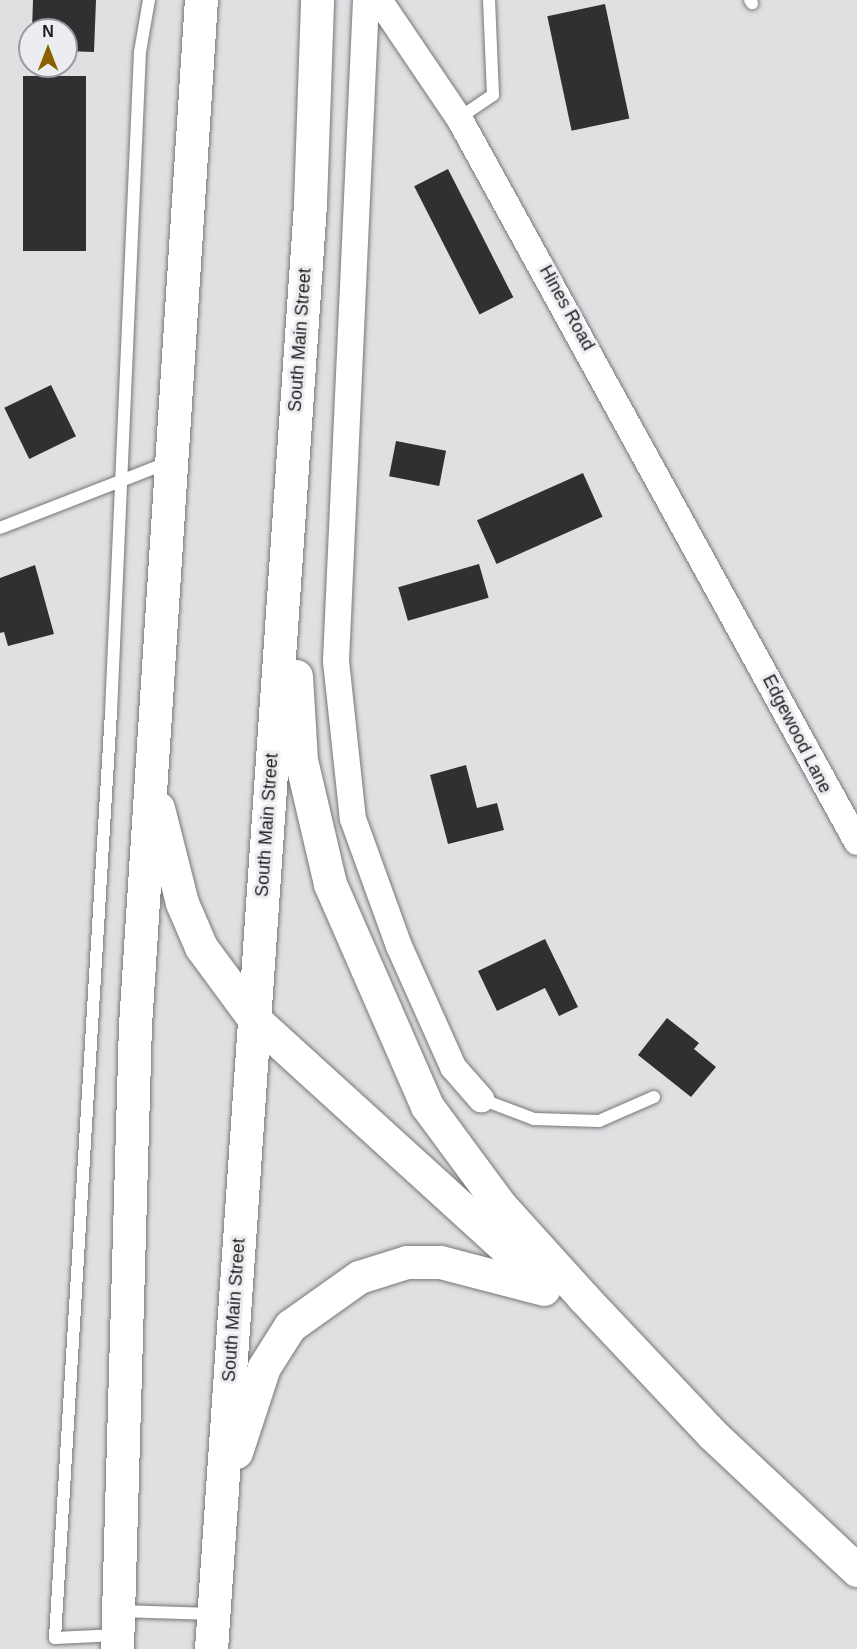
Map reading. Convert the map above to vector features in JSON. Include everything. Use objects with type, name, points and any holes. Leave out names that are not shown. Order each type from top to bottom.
[{"type":"main road","points":[[118,1632],[126,1228],[151,777],[201,0]]},
{"type":"main road","name":"South Main Street","points":[[211,1649],[310,203],[317,0]]},
{"type":"main road","points":[[283,600],[296,681],[301,760],[330,884],[427,1106],[533,1243],[712,1434],[857,1570]]},
{"type":"main road","points":[[151,777],[182,903],[201,947],[254,1018],[554,1292],[645,1381],[712,1434]]},
{"type":"main road","points":[[221,1496],[264,1367],[290,1326],[322,1299],[359,1277],[407,1263],[470,1265],[554,1292]]},
{"type":"street","points":[[366,0],[336,662],[353,819],[399,946],[449,1057],[481,1099]]},
{"type":"street","name":"Hines Road","points":[[379,0],[459,118],[741,624]]},
{"type":"street","name":"Edgewood Lane","points":[[741,624],[857,842]]},
{"type":"lane","points":[[149,0],[140,52],[111,713],[55,1638],[118,1632],[213,1614]]},
{"type":"lane","points":[[459,118],[493,95],[489,0]]},
{"type":"lane","points":[[0,528],[172,461]]},
{"type":"lane","points":[[481,1099],[534,1119],[599,1121],[654,1097]]},
{"type":"building","points":[[33,0],[96,0],[94,52],[78,51],[78,18],[32,18]]},
{"type":"building","points":[[605,4],[629,118],[572,131],[547,16]]},
{"type":"building","points":[[86,76],[86,251],[23,251],[23,78]]},
{"type":"building","points":[[448,169],[513,297],[480,315],[414,186]]},
{"type":"building","points":[[51,385],[76,436],[29,459],[4,408]]},
{"type":"building","points":[[396,441],[446,451],[439,486],[389,476]]},
{"type":"building","points":[[583,473],[603,517],[497,564],[477,520]]},
{"type":"building","points":[[479,564],[489,598],[408,621],[398,587]]},
{"type":"building","points":[[35,565],[54,634],[8,646],[4,632],[0,633],[0,578]]},
{"type":"building","points":[[466,765],[477,808],[497,803],[504,830],[448,844],[430,775]]},
{"type":"building","points":[[545,939],[578,1007],[559,1016],[545,988],[497,1011],[478,971]]},
{"type":"building","points":[[667,1018],[699,1043],[694,1049],[716,1067],[691,1097],[638,1055]]}]
